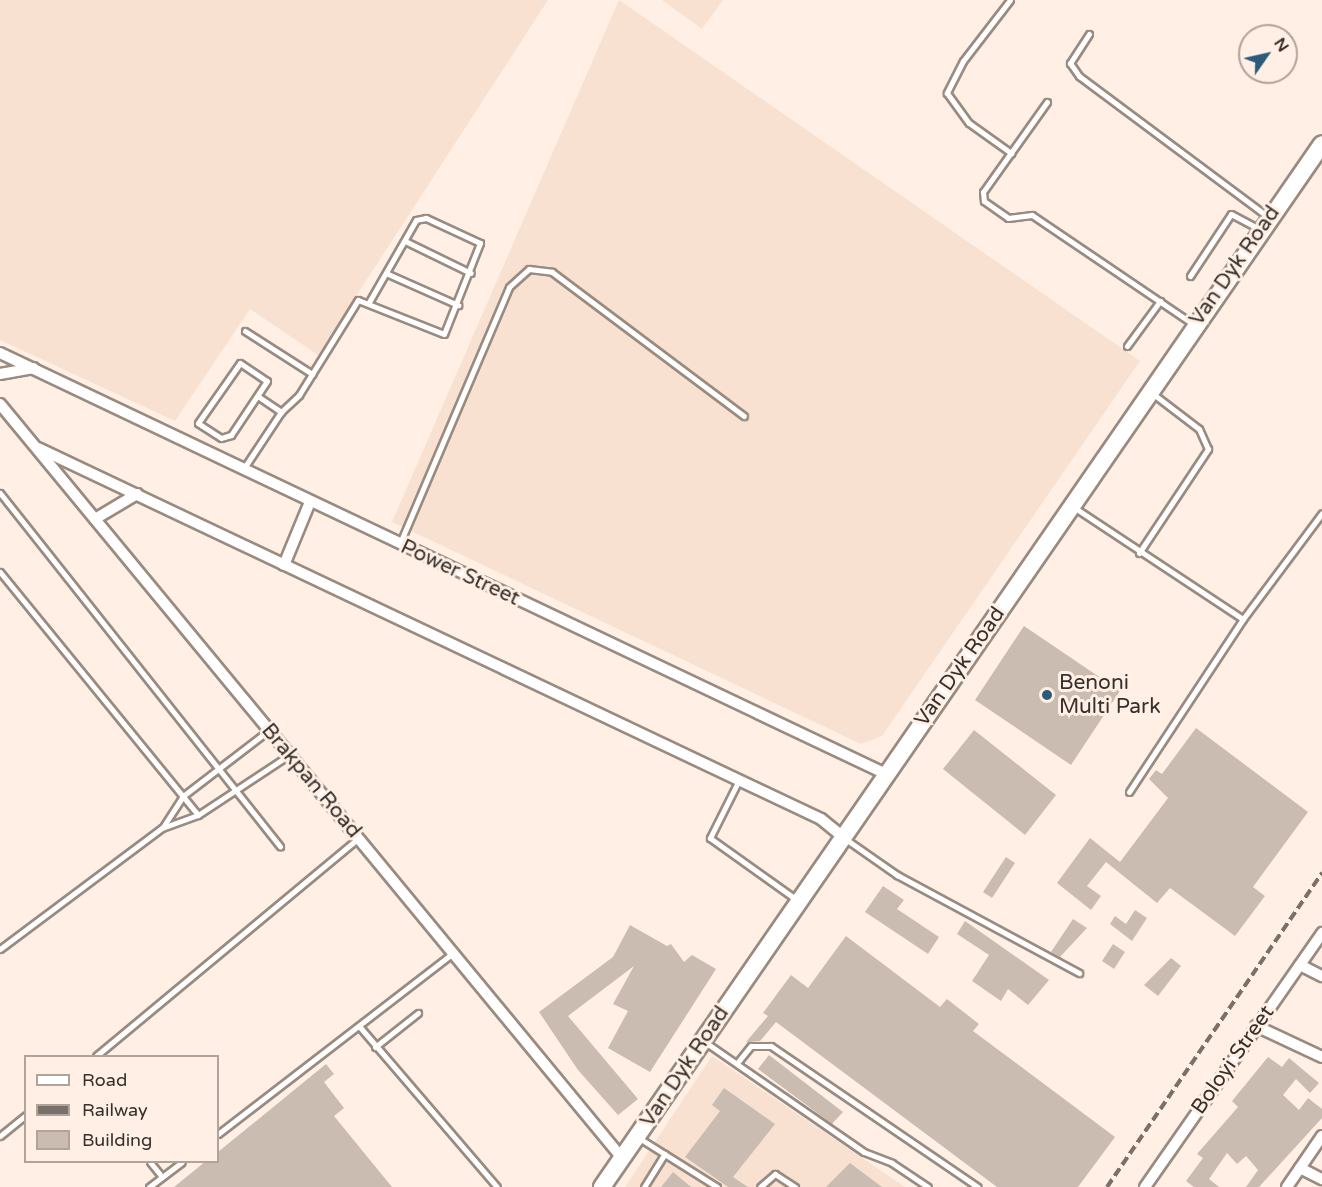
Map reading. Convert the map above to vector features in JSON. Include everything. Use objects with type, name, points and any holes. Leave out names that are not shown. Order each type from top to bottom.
[{"type":"main road","name":"Van Dyk Road","points":[[602,1187],[1321,141]]},
{"type":"street","name":"Power Street","points":[[0,353],[36,368],[243,470],[886,774]]},
{"type":"street","points":[[0,374],[36,368]]},
{"type":"street","name":"Brakpan Road","points":[[0,404],[622,1158]]},
{"type":"street","points":[[37,447],[821,819],[842,836]]},
{"type":"street","points":[[95,519],[137,494]]},
{"type":"street","points":[[284,565],[310,502]]},
{"type":"street","name":"Boloyi Street","points":[[1145,1187],[1322,933]]},
{"type":"street","points":[[1300,965],[1322,976]]},
{"type":"street","points":[[1256,1026],[1322,1057]]},
{"type":"street","points":[[1287,1187],[1322,1136]]},
{"type":"street","points":[[1300,1168],[1322,1179]]},
{"type":"lane","points":[[1010,0],[963,61],[947,93],[969,123],[1011,153]]},
{"type":"lane","points":[[1089,34],[1070,63],[1079,76],[1265,224]]},
{"type":"lane","points":[[1047,102],[983,192],[984,201],[1008,218],[1032,215],[1194,325]]},
{"type":"lane","points":[[1190,276],[1231,214],[1265,224]]},
{"type":"lane","points":[[243,470],[281,412],[312,374],[355,304],[369,302],[442,334],[458,305],[482,248],[476,240],[426,218],[417,220],[388,274],[369,302]]},
{"type":"lane","points":[[405,241],[471,273]]},
{"type":"lane","points":[[399,544],[509,286],[530,269],[552,272],[744,416]]},
{"type":"lane","points":[[388,274],[458,305]]},
{"type":"lane","points":[[1127,346],[1160,301]]},
{"type":"lane","points":[[245,331],[312,374]]},
{"type":"lane","points":[[240,363],[267,381],[259,397],[226,438],[199,426],[200,418],[240,363]]},
{"type":"lane","points":[[1139,553],[1208,449],[1199,429],[1149,392]]},
{"type":"lane","points":[[259,397],[281,412]]},
{"type":"lane","points":[[0,492],[280,846]]},
{"type":"lane","points":[[1071,506],[1139,553],[1243,619]]},
{"type":"lane","points":[[1129,792],[1243,619],[1322,513]]},
{"type":"lane","points":[[0,572],[198,816]]},
{"type":"lane","points":[[162,828],[183,796],[269,730]]},
{"type":"lane","points":[[0,949],[162,828],[198,816],[290,754]]},
{"type":"lane","points":[[739,780],[710,838],[798,901]]},
{"type":"lane","points":[[842,836],[897,875],[1079,973]]},
{"type":"lane","points":[[105,1054],[359,838]]},
{"type":"lane","points":[[219,1133],[453,953]]},
{"type":"lane","points":[[375,1047],[418,1013]]},
{"type":"lane","points":[[358,1026],[497,1187]]},
{"type":"lane","points":[[704,1041],[864,1152],[892,1163],[928,1187]]},
{"type":"lane","points":[[737,1063],[751,1046],[771,1046],[978,1187]]},
{"type":"lane","points":[[0,1136],[24,1117]]},
{"type":"lane","points":[[638,1137],[717,1187]]},
{"type":"lane","points":[[644,1187],[665,1154]]},
{"type":"lane","points":[[152,1163],[162,1177]]},
{"type":"lane","points":[[149,1187],[180,1163]]},
{"type":"lane","points":[[760,1187],[775,1174],[795,1187]]},
{"type":"shaded area","points":[[0,0],[548,0],[318,355],[250,309],[175,421],[0,340]]},
{"type":"shaded area","points":[[619,0],[1140,361],[882,736],[861,744],[392,522]]},
{"type":"shaded area","points":[[662,0],[723,0],[702,29]]},
{"type":"shaded area","points":[[712,1056],[905,1187],[625,1187]]},
{"type":"building","name":"Benoni Multi Park","points":[[1024,626],[1120,691],[1071,765],[975,700]]},
{"type":"building","points":[[1196,728],[1308,812],[1253,887],[1265,896],[1235,936],[1170,888],[1157,903],[1106,862],[1087,886],[1101,896],[1091,910],[1057,883],[1090,838],[1120,862],[1168,798],[1149,779],[1156,770],[1162,774]]},
{"type":"building","points":[[974,730],[1056,795],[1025,835],[943,769]]},
{"type":"building","points":[[1006,857],[1015,863],[992,898],[983,892]]},
{"type":"building","points":[[883,886],[904,900],[897,909],[939,937],[928,954],[865,912]]},
{"type":"building","points":[[1135,910],[1147,918],[1132,941],[1110,924],[1115,916],[1126,924]]},
{"type":"building","points":[[1073,919],[1087,928],[1060,957],[1051,952]]},
{"type":"building","points":[[965,921],[1049,980],[1028,1005],[1008,989],[1001,1001],[972,981],[989,955],[957,934]]},
{"type":"building","points":[[630,925],[667,946],[671,944],[684,962],[692,955],[716,969],[650,1072],[608,1048],[628,1011],[613,1004],[634,966],[568,1016],[638,1099],[618,1115],[578,1070],[539,1012],[613,957]]},
{"type":"building","points":[[846,936],[940,1007],[947,999],[979,1024],[973,1031],[1115,1137],[1078,1187],[997,1187],[776,1022],[760,1041],[746,1042],[768,1016],[763,1013],[791,975],[808,988]]},
{"type":"building","points":[[1113,944],[1125,952],[1114,969],[1102,961]]},
{"type":"building","points":[[1171,958],[1181,966],[1158,996],[1144,985]]},
{"type":"building","points":[[769,1055],[843,1112],[832,1124],[758,1069]]},
{"type":"building","points":[[1268,1057],[1282,1067],[1289,1058],[1319,1083],[1310,1093],[1296,1079],[1283,1095],[1299,1110],[1308,1098],[1322,1109],[1322,1118],[1259,1187],[1246,1187],[1258,1170],[1246,1156],[1237,1164],[1227,1153],[1209,1179],[1219,1187],[1194,1187],[1186,1181],[1203,1158],[1197,1154],[1238,1107],[1232,1101]]},
{"type":"building","points":[[326,1064],[334,1074],[324,1082],[344,1108],[334,1116],[392,1187],[174,1187],[204,1163],[219,1163],[219,1151]]},
{"type":"building","points":[[724,1088],[775,1124],[733,1177],[748,1187],[728,1187],[685,1157],[720,1111],[712,1105]]},
{"type":"building","points":[[850,1163],[882,1187],[826,1187]]},
{"type":"building","points":[[673,1172],[691,1187],[661,1187]]},
{"type":"railway","points":[[1107,1187],[1322,873]]},
{"type":"place","name":"Benoni Multi Park","points":[[1047,695]]}]
